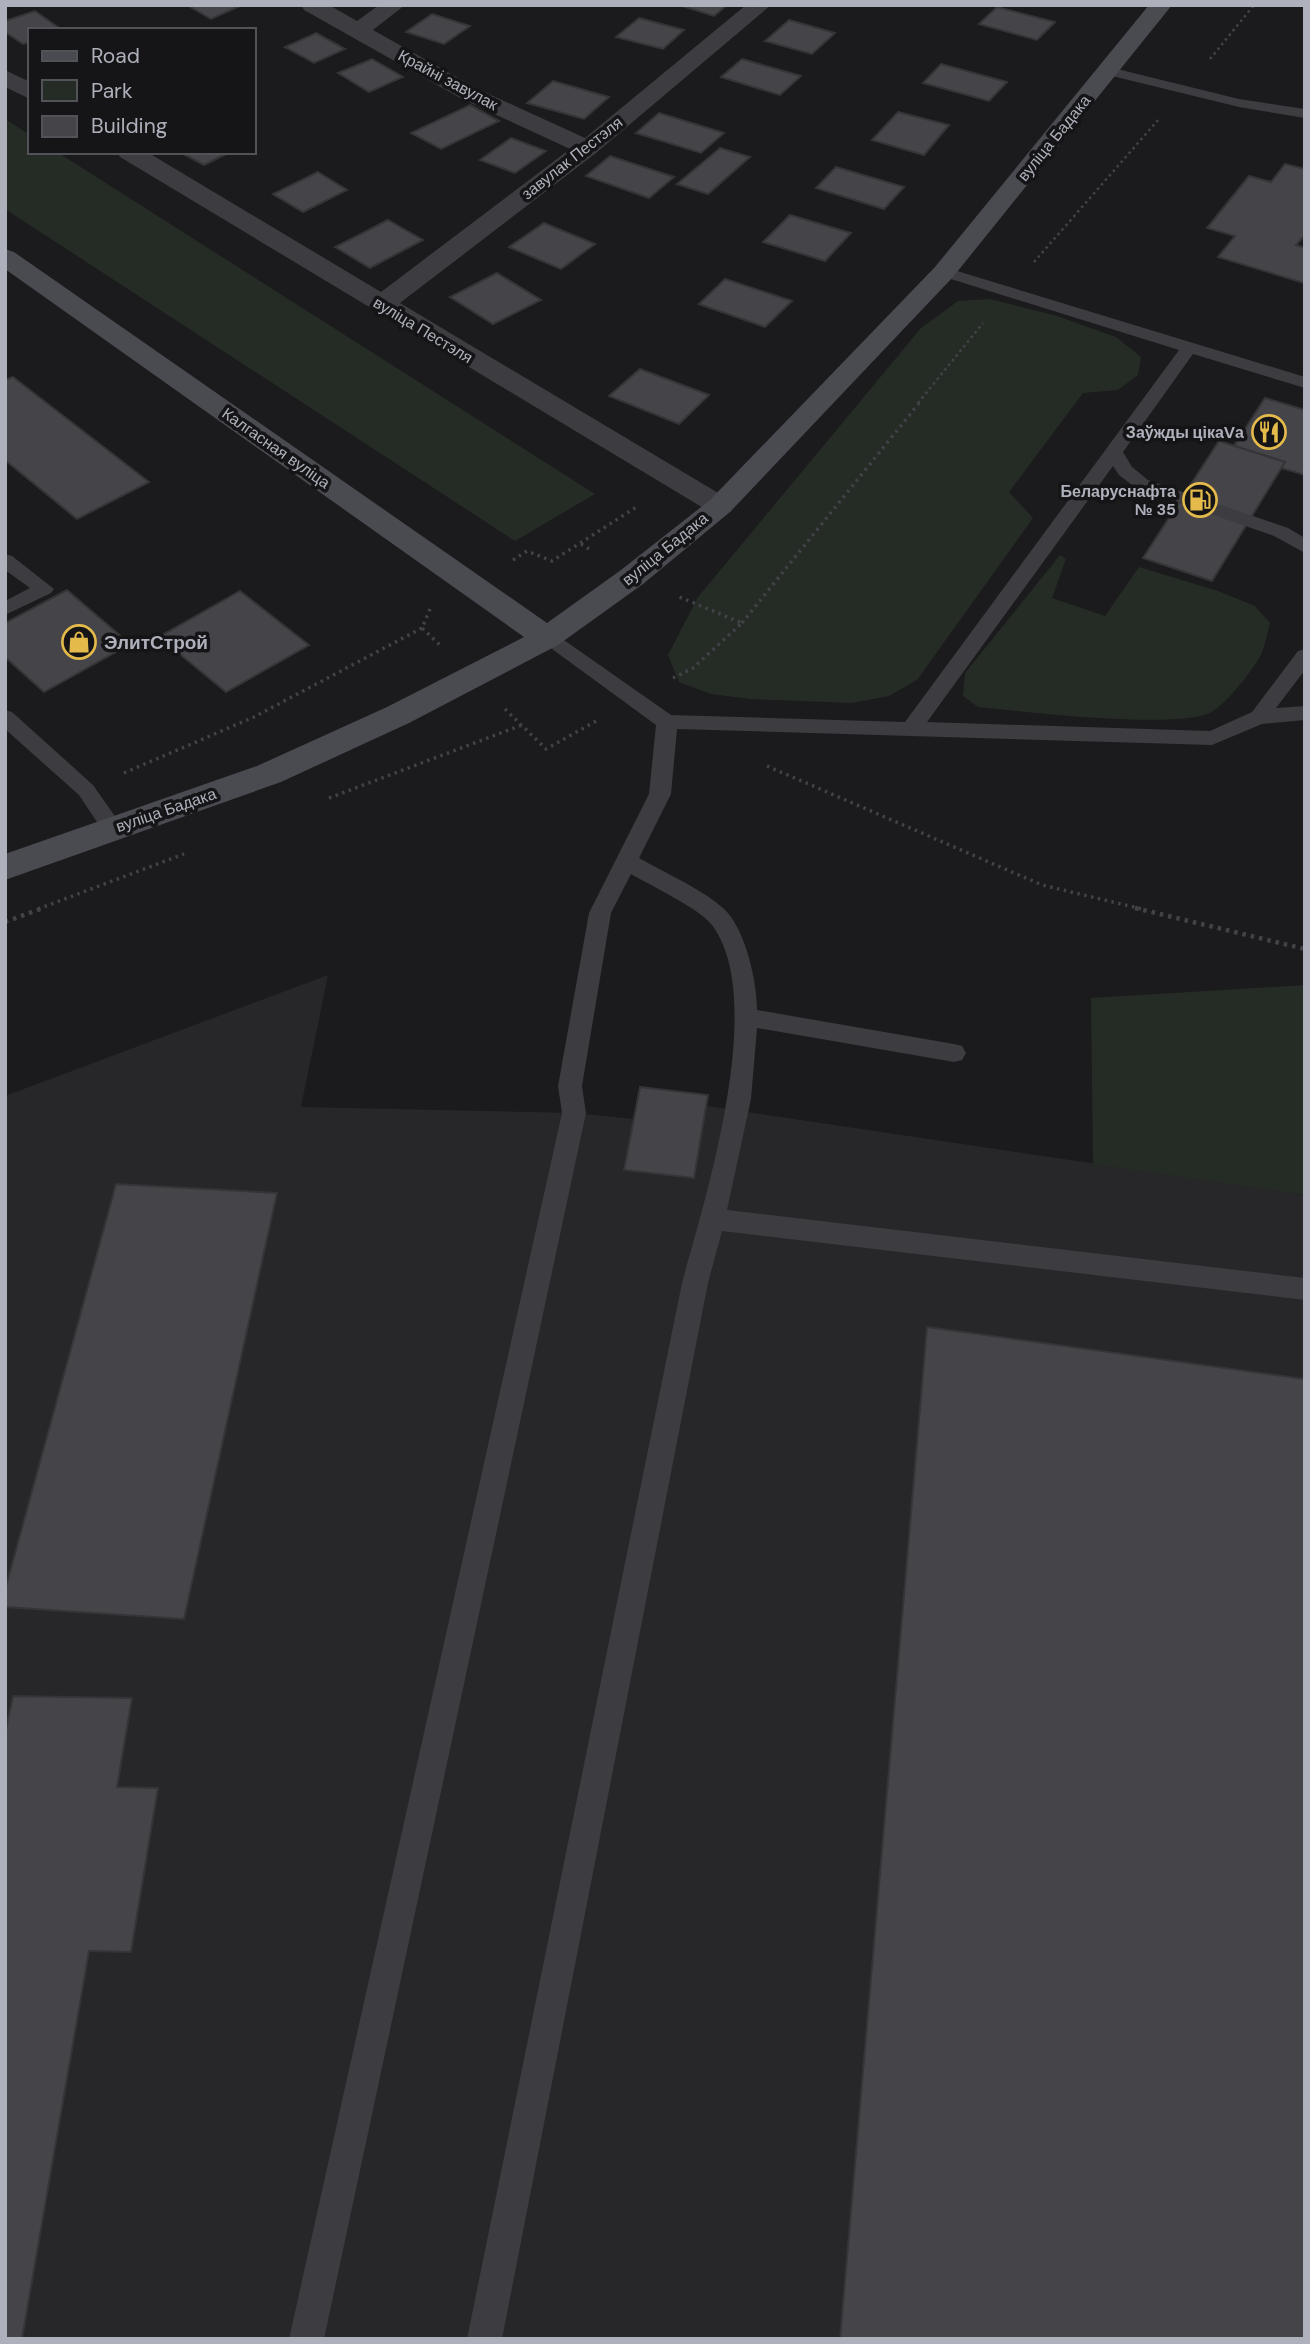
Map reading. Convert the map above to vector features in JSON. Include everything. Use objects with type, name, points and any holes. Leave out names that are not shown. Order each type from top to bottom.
[{"type":"main road","name":"вуліца Бадака","points":[[5,867],[269,774],[398,715],[547,638],[632,577],[720,506],[944,272],[1161,5]]},
{"type":"main road","name":"Калгасная вуліца","points":[[5,257],[547,638]]},
{"type":"street","name":"Крайні завулак","points":[[312,5],[470,94],[587,148]]},
{"type":"street","points":[[358,31],[394,5]]},
{"type":"street","name":"завулак Пестэля","points":[[381,305],[587,148],[760,5]]},
{"type":"street","points":[[5,77],[28,91]]},
{"type":"street","name":"вуліца Пестэля","points":[[132,154],[720,506]]},
{"type":"lane","points":[[1109,71],[1239,103],[1305,114]]},
{"type":"lane","points":[[944,272],[1305,383]]},
{"type":"lane","points":[[911,729],[1189,347]]},
{"type":"lane","points":[[1113,451],[1125,471],[1142,484],[1281,532],[1305,547]]},
{"type":"lane","points":[[5,560],[44,589],[5,609]]},
{"type":"lane","points":[[547,638],[667,722],[1212,738],[1259,718],[1305,713]]},
{"type":"lane","points":[[1259,718],[1305,656]]},
{"type":"lane","points":[[5,717],[86,790],[113,829]]},
{"type":"lane","points":[[306,2339],[574,1113],[570,1086],[600,913],[660,794],[667,722]]},
{"type":"lane","points":[[484,2339],[695,1283],[738,1110],[746,1017],[740,961],[720,918],[626,861]]},
{"type":"lane","points":[[746,1017],[954,1052]]},
{"type":"lane","points":[[712,1219],[1305,1289]]},
{"type":"path","points":[[422,628],[546,749],[693,668],[742,623],[1009,291],[1185,90],[1254,5]]},
{"type":"path","points":[[86,790],[254,716],[422,628],[428,610],[527,551],[552,561],[676,481]]},
{"type":"path","points":[[581,544],[632,577],[742,623]]},
{"type":"path","points":[[767,766],[1042,885],[1305,948]]},
{"type":"shaded area","points":[[328,975],[301,1107],[574,1113],[634,1119],[640,1087],[708,1095],[707,1106],[1305,1195],[1305,2339],[5,2339],[5,1096]]},
{"type":"green space","points":[[5,119],[28,134],[28,154],[60,154],[595,494],[515,541],[5,209]]},
{"type":"green space","points":[[990,299],[1057,316],[1116,337],[1141,357],[1138,375],[1118,390],[1083,393],[1009,492],[1033,518],[917,680],[889,696],[852,703],[750,699],[711,694],[679,682],[668,655],[698,597],[921,328],[958,301]]},
{"type":"green space","points":[[1060,555],[1066,559],[1052,598],[1105,616],[1139,567],[1218,591],[1255,606],[1270,623],[1261,654],[1244,680],[1226,700],[1213,711],[1196,717],[1137,720],[978,707],[963,696],[965,673]]},
{"type":"green space","points":[[1305,985],[1305,1195],[1093,1164],[1091,998]]},
{"type":"building","points":[[187,5],[242,5],[211,19]]},
{"type":"building","points":[[679,5],[727,5],[714,16]]},
{"type":"building","points":[[997,7],[1055,22],[1037,40],[979,24]]},
{"type":"building","points":[[35,11],[59,28],[28,28],[28,43],[23,44],[5,32],[5,21]]},
{"type":"building","points":[[432,14],[470,26],[444,44],[406,32]]},
{"type":"building","points":[[639,18],[684,30],[663,49],[616,37]]},
{"type":"building","points":[[789,20],[835,33],[812,54],[765,41]]},
{"type":"building","points":[[316,33],[345,49],[314,63],[285,47]]},
{"type":"building","points":[[372,59],[403,77],[369,92],[338,73]]},
{"type":"building","points":[[742,59],[801,76],[780,95],[721,77]]},
{"type":"building","points":[[941,64],[1007,82],[989,101],[923,83]]},
{"type":"building","points":[[553,81],[609,97],[584,119],[527,103]]},
{"type":"building","points":[[470,105],[499,121],[441,149],[411,133]]},
{"type":"building","points":[[898,112],[949,125],[924,155],[872,140]]},
{"type":"building","points":[[659,113],[724,133],[701,153],[636,133]]},
{"type":"building","points":[[511,138],[546,151],[515,173],[480,160]]},
{"type":"building","points":[[720,148],[750,157],[708,194],[677,184]]},
{"type":"building","points":[[184,154],[226,154],[204,165]]},
{"type":"building","points":[[610,156],[674,177],[649,198],[586,176]]},
{"type":"building","points":[[1285,164],[1305,169],[1305,235],[1296,245],[1305,248],[1304,283],[1218,257],[1235,236],[1207,228],[1249,176],[1271,182]]},
{"type":"building","points":[[836,167],[904,187],[884,209],[816,188]]},
{"type":"building","points":[[318,172],[347,190],[303,212],[273,194]]},
{"type":"building","points":[[790,215],[851,233],[825,261],[763,242]]},
{"type":"building","points":[[388,220],[423,240],[370,268],[335,247]]},
{"type":"building","points":[[544,223],[595,244],[561,269],[509,247]]},
{"type":"building","points":[[497,273],[541,300],[493,324],[450,297]]},
{"type":"building","points":[[725,279],[792,301],[765,327],[699,304]]},
{"type":"building","points":[[640,369],[709,395],[679,424],[609,396]]},
{"type":"building","points":[[13,377],[149,482],[77,519],[5,460],[5,380]]},
{"type":"building","points":[[1265,398],[1305,410],[1305,475],[1281,468],[1285,462],[1234,446]]},
{"type":"building","points":[[1219,441],[1285,462],[1212,581],[1143,558]]},
{"type":"building","points":[[67,590],[130,644],[44,692],[5,657],[5,623]]},
{"type":"building","points":[[240,591],[309,645],[226,692],[159,637]]},
{"type":"building","points":[[640,1087],[708,1095],[694,1178],[624,1170]]},
{"type":"building","points":[[116,1184],[277,1193],[184,1619],[5,1607],[5,1590]]},
{"type":"building","points":[[927,1327],[1305,1379],[1305,2339],[840,2339]]},
{"type":"building","points":[[13,1696],[132,1698],[117,1787],[158,1788],[131,1952],[89,1951],[22,2339],[5,2339],[5,1733]]},
{"type":"place","name":"Заўжды цікаVа","points":[[1269,432]]},
{"type":"place","name":"Беларуснафта № 35","points":[[1200,500]]},
{"type":"place","name":"ЭлитСтрой","points":[[79,642]]}]
